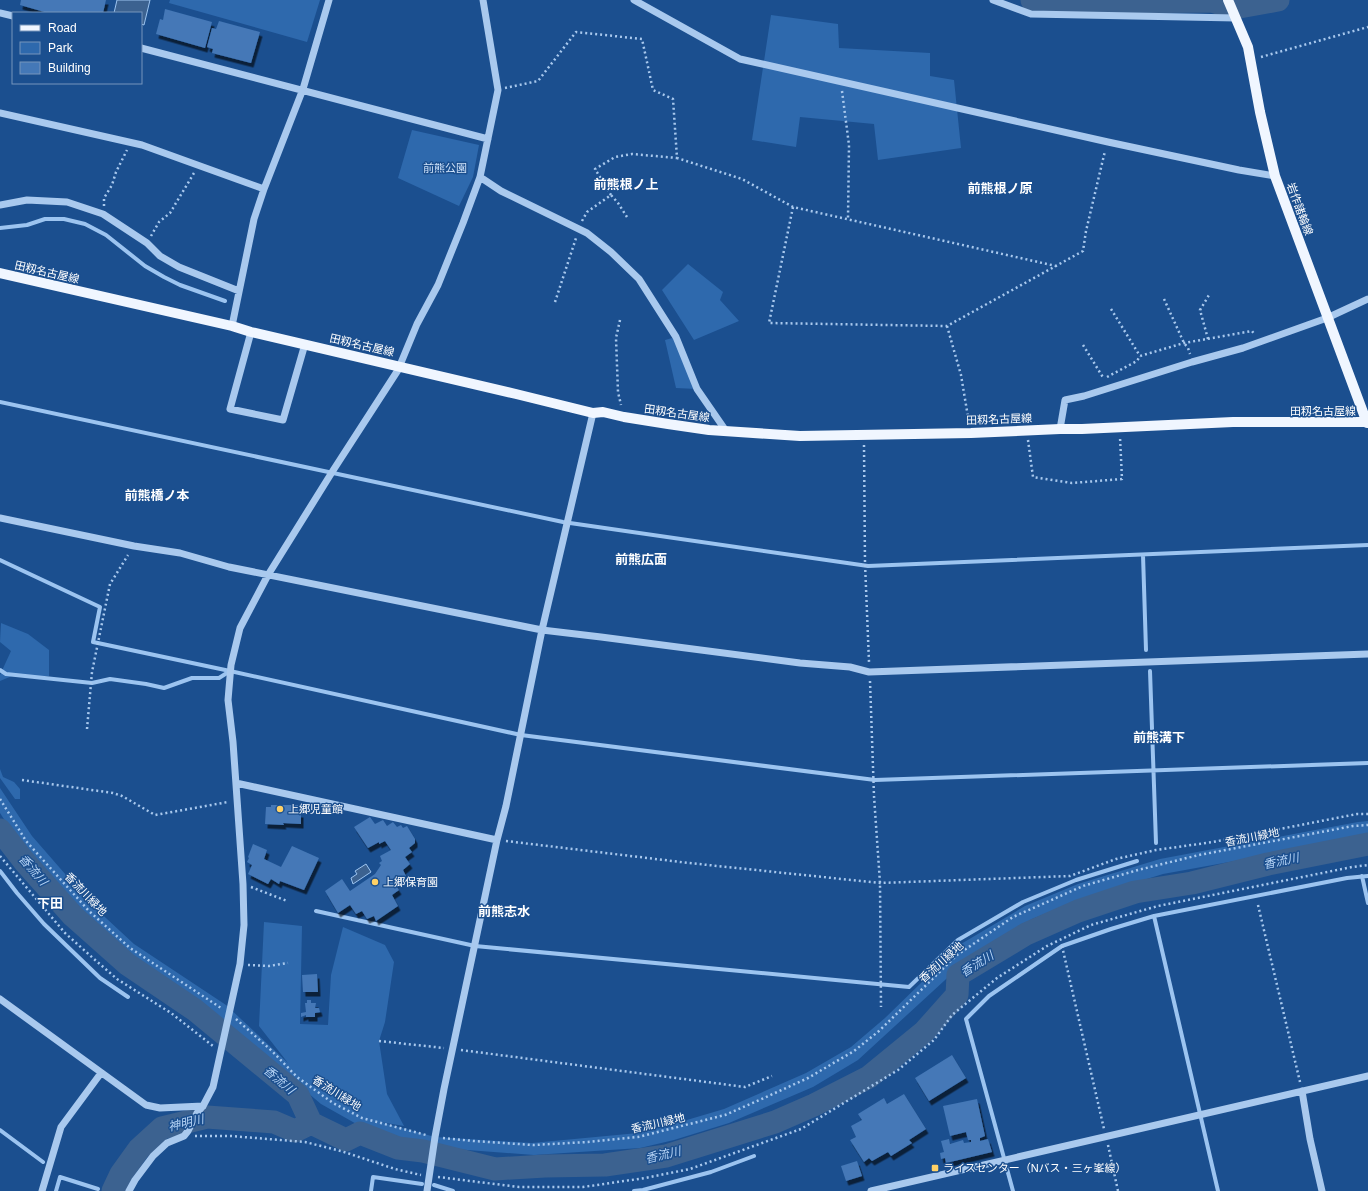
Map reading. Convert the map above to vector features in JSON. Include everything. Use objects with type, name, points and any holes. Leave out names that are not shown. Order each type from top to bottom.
[{"type":"main road","name":"岩作諸輪線","points":[[1228,0],[1248,47],[1260,112],[1275,176],[1368,424]]},
{"type":"main road","name":"田籾名古屋線","points":[[0,274],[232,326],[251,332],[593,413],[603,412],[668,424],[726,431],[800,436],[971,433],[1060,428],[1082,429],[1233,422],[1368,424]]},
{"type":"street","points":[[232,326],[254,219],[264,189],[303,90],[329,0]]},
{"type":"street","points":[[129,1191],[135,1180],[153,1156],[167,1143],[186,1134],[213,1087],[240,964],[244,925],[243,884],[236,801],[236,783],[228,700],[231,665],[240,628],[268,575],[400,367],[417,324],[438,285],[460,232],[480,177],[498,90],[483,0]]},
{"type":"street","points":[[634,0],[740,59],[1108,142],[1239,170],[1275,176]]},
{"type":"street","points":[[993,0],[1031,14],[1236,18]]},
{"type":"street","points":[[0,13],[12,16]]},
{"type":"street","points":[[142,48],[488,138]]},
{"type":"street","points":[[0,113],[142,145],[264,189]]},
{"type":"street","points":[[480,177],[501,191],[587,233],[611,252],[638,279],[676,337],[697,389],[726,431]]},
{"type":"street","points":[[0,205],[27,200],[67,202],[103,214],[147,243],[160,256],[179,267],[239,291]]},
{"type":"street","points":[[1060,428],[1065,400],[1084,396],[1260,342],[1327,318],[1368,299]]},
{"type":"street","points":[[251,332],[230,409],[283,420],[305,344]]},
{"type":"street","points":[[427,1191],[435,1137],[452,1049],[497,840],[509,793],[542,630],[593,413]]},
{"type":"street","points":[[0,518],[134,546],[180,553],[229,567],[542,630],[800,663],[850,667],[869,672],[1368,654]]},
{"type":"street","points":[[236,783],[497,840]]},
{"type":"street","points":[[0,999],[101,1074],[146,1105],[160,1108],[202,1106]]},
{"type":"street","points":[[42,1191],[61,1127],[101,1074]]},
{"type":"street","points":[[871,1191],[888,1189],[1106,1136],[1368,1076]]},
{"type":"street","points":[[1302,1091],[1310,1139],[1322,1191]]},
{"type":"path","points":[[1250,60],[1368,27]]},
{"type":"path","points":[[498,90],[538,81],[576,32],[642,39],[653,90],[673,99],[677,158]]},
{"type":"path","points":[[841,82],[849,145],[848,219]]},
{"type":"path","points":[[793,207],[769,323],[947,326],[1083,251],[1086,231],[1108,142]]},
{"type":"path","points":[[103,214],[104,198],[112,185],[116,172],[131,143]]},
{"type":"path","points":[[611,196],[595,169],[615,157],[632,154],[677,158],[742,179],[793,207],[1056,266]]},
{"type":"path","points":[[147,243],[159,222],[170,213],[198,165]]},
{"type":"path","points":[[1208,339],[1200,310],[1209,295]]},
{"type":"path","points":[[1164,299],[1184,343],[1188,348],[1192,362]]},
{"type":"path","points":[[1111,309],[1140,356]]},
{"type":"path","points":[[620,320],[616,338],[618,392],[624,417]]},
{"type":"path","points":[[947,326],[961,375],[971,433]]},
{"type":"path","points":[[1104,379],[1137,361],[1140,356],[1184,343],[1252,331],[1260,342]]},
{"type":"path","points":[[1083,344],[1104,379],[1107,388]]},
{"type":"path","points":[[1026,430],[1033,477],[1072,483],[1122,479],[1120,427]]},
{"type":"path","points":[[864,434],[865,563],[874,796],[880,883],[881,1006]]},
{"type":"path","points":[[87,729],[92,672],[110,584],[134,546]]},
{"type":"path","points":[[22,780],[113,793],[122,796],[155,815],[236,801]]},
{"type":"path","name":"香流川緑地","points":[[0,800],[26,841],[89,911],[130,948],[230,1013],[297,1076],[334,1103],[362,1118],[387,1126],[435,1137],[533,1145],[638,1137],[725,1115],[808,1078],[854,1051],[879,1031],[957,955],[1013,917],[1083,886],[1138,870],[1199,855],[1353,826],[1368,825]]},
{"type":"path","points":[[497,840],[880,883],[1070,876],[1116,859],[1156,850],[1213,842],[1357,814],[1368,814]]},
{"type":"path","points":[[0,856],[65,933],[94,959],[117,978],[222,1048]]},
{"type":"path","points":[[186,1134],[304,1142],[340,1151],[395,1169],[519,1187],[583,1187],[645,1178],[690,1169],[801,1129],[808,1125],[898,1070],[934,1040],[952,1015],[997,978],[1047,946],[1091,924],[1158,906],[1368,865]]},
{"type":"path","points":[[243,884],[287,901]]},
{"type":"path","points":[[1258,906],[1302,1091]]},
{"type":"path","points":[[1062,946],[1118,1191]]},
{"type":"path","points":[[240,964],[269,966],[288,963]]},
{"type":"path","points":[[379,1041],[745,1087],[772,1076]]},
{"type":"green space","points":[[170,0],[320,0],[307,42],[169,3]]},
{"type":"green space","points":[[771,15],[838,24],[839,48],[930,53],[930,76],[954,80],[961,148],[878,160],[874,124],[800,117],[796,147],[752,140]]},
{"type":"green space","name":"前熊公園","points":[[412,130],[479,145],[473,177],[459,206],[398,178]]},
{"type":"green space","points":[[688,264],[723,292],[720,300],[739,321],[694,340],[662,290]]},
{"type":"green space","points":[[676,337],[697,389],[676,388],[665,340]]},
{"type":"green space","points":[[1,623],[28,634],[49,650],[49,676],[12,676],[0,681],[0,675],[11,651],[0,642]]},
{"type":"green space","points":[[0,769],[3,777],[14,782],[20,789],[20,799],[15,799],[0,778]]},
{"type":"green space","points":[[0,788],[32,836],[93,906],[134,944],[226,1005],[288,1063],[259,1026],[264,922],[302,926],[300,1024],[328,1025],[331,975],[343,927],[385,945],[394,962],[385,1022],[379,1041],[387,1094],[404,1126],[380,1122],[435,1137],[532,1143],[638,1133],[670,1125],[724,1109],[806,1073],[851,1047],[885,1018],[961,944],[1025,906],[1078,884],[1160,859],[1358,822],[1368,821],[1368,837],[1163,874],[1082,899],[1032,919],[969,958],[858,1060],[813,1087],[729,1123],[674,1140],[640,1148],[534,1155],[441,1148],[374,1132],[360,1126],[321,1104],[220,1019],[126,954],[84,916],[20,844],[0,813]]},
{"type":"shaded area","points":[[117,0],[150,0],[144,25],[142,24],[142,12],[114,12]]},
{"type":"shaded area","points":[[366,864],[371,872],[353,884],[351,878],[357,874],[355,871]]},
{"type":"building","points":[[21,0],[106,0],[103,12],[44,12],[20,5]]},
{"type":"building","points":[[165,9],[212,22],[205,48],[156,34],[160,19],[163,20]]},
{"type":"building","points":[[219,21],[260,32],[251,63],[212,53],[213,49],[207,47],[212,28],[216,29]]},
{"type":"building","points":[[271,805],[298,805],[298,813],[301,813],[301,824],[265,824],[266,807],[271,807]]},
{"type":"building","points":[[370,817],[375,824],[383,820],[387,826],[393,822],[397,827],[401,825],[403,828],[407,826],[415,839],[415,843],[409,848],[412,852],[405,857],[410,864],[403,870],[406,876],[395,884],[399,890],[392,895],[398,906],[376,921],[374,916],[367,919],[362,911],[356,914],[350,905],[338,913],[325,891],[342,879],[350,891],[375,874],[381,865],[379,863],[382,861],[380,856],[391,850],[385,841],[379,844],[379,842],[368,848],[354,827]]},
{"type":"building","points":[[253,844],[267,850],[264,859],[281,867],[292,846],[319,858],[304,890],[280,881],[279,884],[271,879],[268,884],[248,874],[252,865],[247,862]]},
{"type":"building","points":[[317,974],[318,992],[303,992],[302,975]]},
{"type":"building","points":[[307,1000],[311,1000],[311,1003],[316,1003],[315,1008],[319,1008],[320,1012],[315,1013],[315,1017],[306,1017],[306,1015],[301,1017],[301,1013],[306,1012],[305,1003],[307,1003]]},
{"type":"building","points":[[952,1055],[966,1078],[929,1101],[915,1078]]},
{"type":"building","points":[[904,1094],[926,1129],[909,1140],[912,1143],[891,1156],[888,1152],[872,1161],[869,1158],[864,1162],[850,1140],[856,1137],[851,1126],[862,1120],[858,1114],[884,1098],[887,1104]]},
{"type":"building","points":[[977,1099],[985,1136],[980,1138],[980,1141],[988,1139],[992,1152],[946,1163],[945,1158],[941,1159],[940,1153],[944,1152],[941,1141],[949,1139],[950,1144],[963,1140],[964,1143],[971,1142],[971,1140],[968,1140],[966,1132],[950,1136],[943,1106]]},
{"type":"building","points":[[857,1161],[862,1176],[846,1181],[841,1166]]},
{"type":"waterway","points":[[1032,0],[1041,3],[1212,1],[1234,8],[1278,0]]},
{"type":"waterway","points":[[0,228],[27,225],[45,219],[64,219],[85,224],[106,235],[145,266],[164,277],[180,285],[225,301]]},
{"type":"waterway","points":[[0,402],[563,522],[868,566],[1368,545]]},
{"type":"waterway","points":[[1143,555],[1146,650]]},
{"type":"waterway","points":[[0,560],[100,607],[93,642],[521,735],[875,780],[1368,763]]},
{"type":"waterway","points":[[0,670],[6,674],[92,683],[110,679],[164,688],[192,678],[219,678],[230,671]]},
{"type":"waterway","points":[[1150,671],[1156,843]]},
{"type":"waterway","name":"香流川","points":[[0,830],[24,861],[73,916],[127,964],[195,1010],[298,1095],[311,1123],[346,1140],[360,1133],[398,1148],[423,1151],[495,1169],[605,1165],[666,1156],[775,1122],[814,1105],[869,1077],[924,1032],[957,995],[958,975],[1026,934],[1078,911],[1135,892],[1192,883],[1268,864],[1368,844]]},
{"type":"waterway","points":[[316,911],[475,946],[909,987],[958,940],[1023,902],[1076,880],[1137,861]]},
{"type":"waterway","points":[[0,871],[44,924],[100,978],[128,997]]},
{"type":"waterway","points":[[1362,876],[1368,903]]},
{"type":"waterway","points":[[1013,1191],[966,1019],[989,996],[1062,946],[1111,929],[1154,916],[1347,878],[1368,876]]},
{"type":"waterway","points":[[1154,916],[1218,1191]]},
{"type":"waterway","name":"神明川","points":[[113,1191],[121,1174],[139,1149],[162,1128],[207,1117],[274,1122],[295,1131],[311,1123]]},
{"type":"waterway","points":[[0,1130],[43,1162]]},
{"type":"waterway","points":[[634,1191],[711,1172],[754,1156]]},
{"type":"waterway","points":[[56,1191],[60,1177],[98,1189]]},
{"type":"waterway","points":[[371,1191],[373,1177],[422,1184]]},
{"type":"waterway","points":[[434,1185],[453,1191]]},
{"type":"place","name":"上郷児童館","points":[[280,809]]},
{"type":"place","name":"上郷保育園","points":[[375,882]]},
{"type":"place","name":"ライスセンター（Nバス・三ヶ峯線）","points":[[935,1168]]},
{"type":"district","name":"前熊根ノ上","points":[[626,184]]},
{"type":"district","name":"前熊根ノ原","points":[[1000,188]]},
{"type":"district","name":"前熊橋ノ本","points":[[157,495]]},
{"type":"district","name":"前熊広面","points":[[641,559]]},
{"type":"district","name":"前熊溝下","points":[[1159,737]]},
{"type":"district","name":"下田","points":[[50,903]]},
{"type":"district","name":"前熊志水","points":[[504,911]]}]
